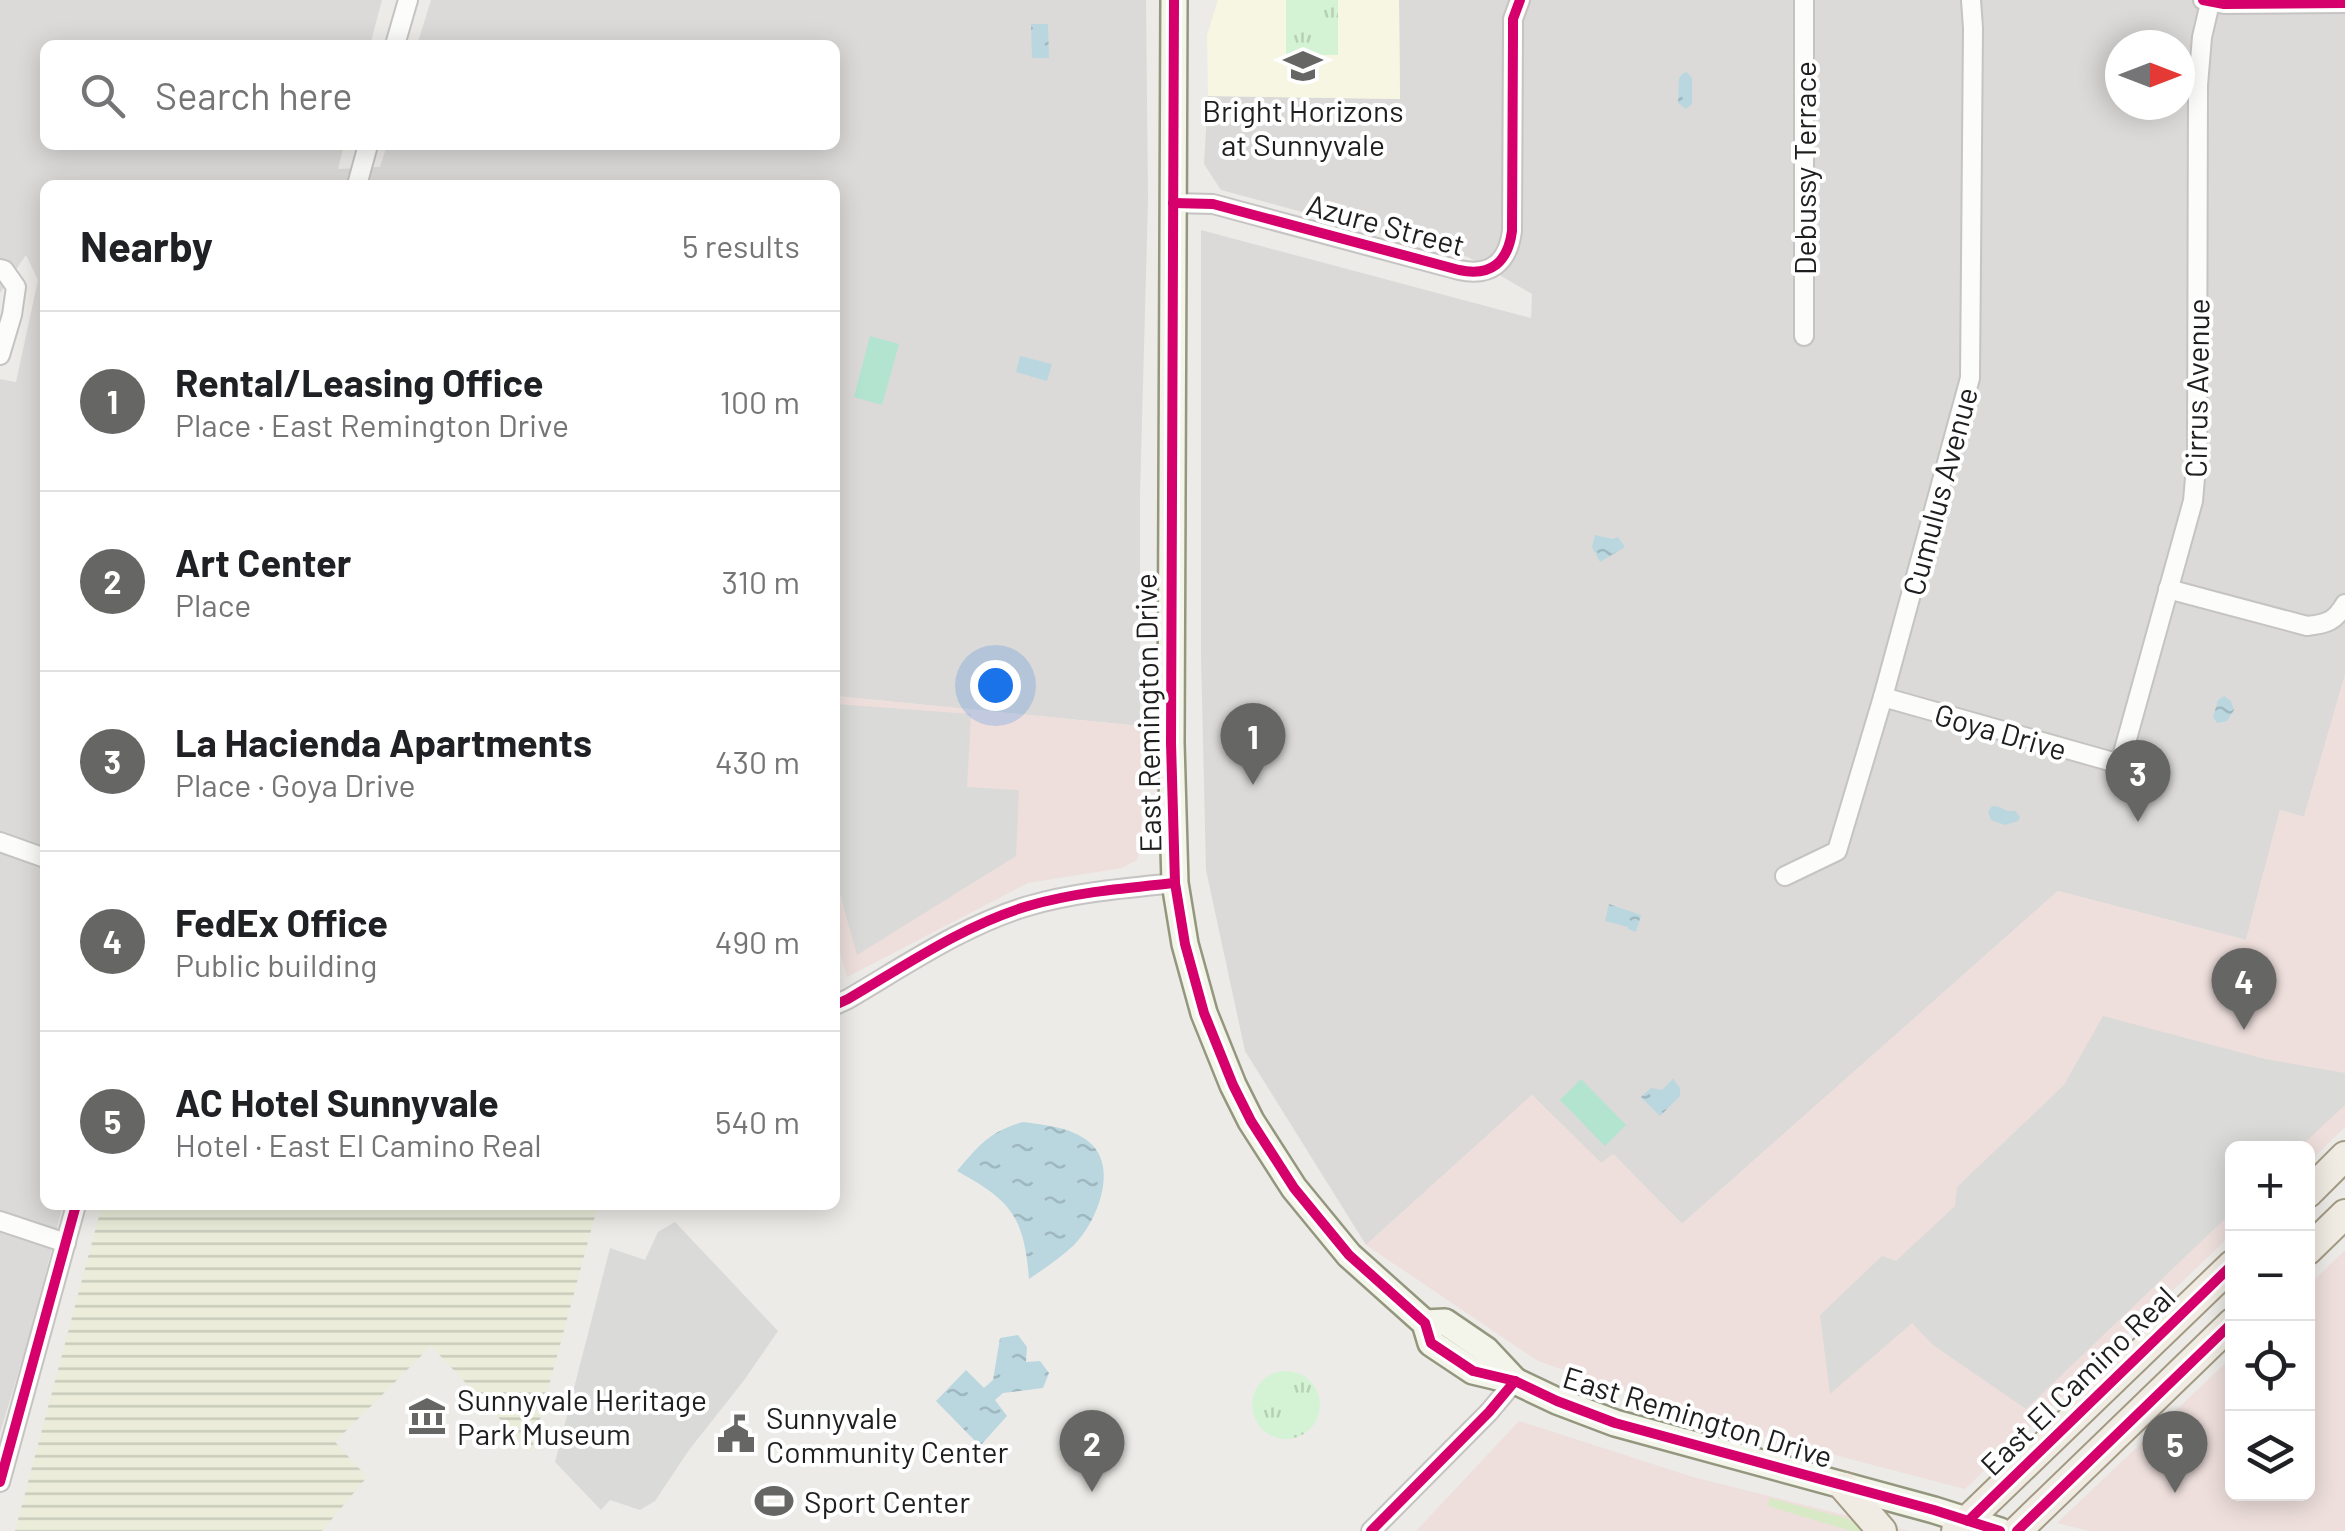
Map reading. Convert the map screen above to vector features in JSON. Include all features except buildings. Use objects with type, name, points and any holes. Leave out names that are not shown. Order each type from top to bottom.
[{"type":"main road","name":"East Remington Drive","points":[[1174,0],[1171,743],[1175,883],[1185,944],[1204,1013],[1216,1049],[1251,1122],[1294,1188],[1330,1234],[1370,1275],[1425,1322],[1445,1322],[1486,1350],[1515,1381],[1616,1422],[1844,1487],[1962,1526],[2000,1531]]},
{"type":"main road","points":[[2315,1186],[2345,1156]]},
{"type":"main road","points":[[2315,1243],[2345,1214]]},
{"type":"main road","name":"East El Camino Real","points":[[1962,1526],[2225,1272]]},
{"type":"main road","points":[[2018,1531],[2225,1330]]},
{"type":"main road","points":[[1844,1487],[1882,1531]]},
{"type":"street","points":[[396,40],[408,0]]},
{"type":"street","name":"Azure Street","points":[[1173,203],[1214,204],[1472,273],[1486,271],[1501,262],[1512,232],[1513,18],[1520,0]]},
{"type":"street","name":"Debussy Terrace","points":[[1804,0],[1804,336]]},
{"type":"street","name":"Cumulus Avenue","points":[[1785,876],[1837,852],[1970,378],[1972,0]]},
{"type":"street","points":[[2206,1],[2345,3]]},
{"type":"street","name":"Cirrus Avenue","points":[[2120,764],[2192,501],[2197,455],[2198,85],[2206,1]]},
{"type":"street","points":[[358,180],[367,150]]},
{"type":"street","points":[[0,356],[16,287],[2,270]]},
{"type":"street","points":[[2168,589],[2308,626],[2336,619],[2345,604]]},
{"type":"street","name":"Goya Drive","points":[[1883,697],[2120,764]]},
{"type":"street","points":[[0,842],[40,856]]},
{"type":"street","points":[[840,1003],[974,928],[1028,906],[1106,890],[1175,883]]},
{"type":"street","points":[[0,1482],[75,1210]]},
{"type":"street","points":[[0,1222],[66,1243]]},
{"type":"street","points":[[1371,1531],[1490,1412],[1515,1381]]},
{"type":"shaded area","points":[[0,0],[382,0],[371,40],[40,40],[40,150],[343,150],[338,169],[380,167],[385,150],[840,150],[840,40],[419,40],[431,0],[1146,0],[1148,199],[1140,496],[1140,726],[840,696],[840,180],[40,180],[40,1210],[62,1210],[0,1433],[0,379],[16,382],[38,280],[26,255],[0,293]]},
{"type":"shaded area","name":"Bright Horizons at Sunnyvale","points":[[1218,0],[1399,0],[1400,99],[1208,96],[1207,35]]},
{"type":"shaded area","points":[[1399,0],[2345,0],[2345,675],[2304,817],[2280,810],[2246,940],[2058,891],[1682,1224],[1614,1155],[1602,1164],[1532,1095],[1366,1245],[1245,1051],[1206,870],[1201,655],[1201,230],[1531,318],[1532,294],[1468,257],[1221,190],[1204,164],[1208,96],[1400,99]]},
{"type":"shaded area","points":[[2345,675],[2345,1127],[2315,1156],[2315,1141],[2225,1141],[2225,1241],[1965,1489],[1731,1428],[1538,1361],[1366,1245],[1532,1095],[1601,1163],[1613,1154],[1682,1224],[2058,891],[2246,940],[2280,810],[2304,817]]},
{"type":"shaded area","points":[[840,696],[1140,726],[1142,846],[1137,860],[1122,868],[1028,883],[847,977],[840,952]]},
{"type":"shaded area","points":[[840,704],[971,714],[967,787],[1019,790],[1016,856],[857,955],[840,894]]},
{"type":"shaded area","points":[[2103,1016],[2265,1059],[2345,1073],[2345,1105],[2306,1141],[2225,1141],[2225,1219],[2026,1409],[1933,1345],[1912,1323],[1830,1394],[1820,1315],[1882,1256],[1896,1261],[1955,1206],[1957,1187],[2064,1085]]},
{"type":"shaded area","points":[[101,1210],[597,1210],[531,1452],[431,1346],[335,1442],[367,1477],[322,1531],[15,1531]]},
{"type":"shaded area","points":[[675,1222],[778,1331],[655,1501],[640,1510],[610,1500],[601,1510],[555,1462],[610,1248],[645,1260],[658,1232]]},
{"type":"shaded area","points":[[2345,1250],[2345,1531],[2089,1531],[2057,1523],[2225,1364],[2225,1501],[2315,1501],[2315,1279]]},
{"type":"shaded area","points":[[1519,1421],[1693,1477],[1909,1531],[1416,1531]]},
{"type":"green space","points":[[1286,0],[1338,0],[1338,55],[1286,55]]},
{"type":"green space","points":[[870,336],[899,344],[882,405],[854,397]]},
{"type":"green space","points":[[1581,1079],[1626,1125],[1605,1146],[1560,1100]]},
{"type":"green space","points":[[1286,1371],[1310,1381],[1320,1405],[1310,1429],[1286,1439],[1262,1429],[1252,1405],[1262,1381]]},
{"type":"green space","points":[[1770,1498],[1849,1519],[1865,1531],[1851,1531],[1768,1506]]},
{"type":"water","points":[[1031,24],[1048,24],[1049,58],[1032,58]]},
{"type":"water","points":[[1687,72],[1692,78],[1692,104],[1686,109],[1678,103],[1679,78]]},
{"type":"water","points":[[1020,356],[1052,364],[1047,381],[1016,372]]},
{"type":"water","points":[[1595,535],[1618,537],[1625,547],[1600,562],[1592,547]]},
{"type":"water","points":[[2224,696],[2234,710],[2227,721],[2217,723],[2213,717],[2218,700]]},
{"type":"water","points":[[1992,806],[2015,811],[2020,817],[2005,825],[1991,820],[1988,812]]},
{"type":"water","points":[[1609,904],[1641,915],[1636,932],[1605,921]]},
{"type":"water","points":[[1673,1079],[1680,1088],[1680,1096],[1660,1116],[1641,1097],[1651,1088],[1662,1090]]},
{"type":"water","points":[[1023,1122],[1066,1130],[1089,1142],[1098,1153],[1104,1180],[1096,1210],[1082,1236],[1029,1279],[1023,1240],[1012,1213],[991,1192],[957,1171],[985,1140]]},
{"type":"water","points":[[1018,1335],[1027,1347],[1026,1362],[1040,1361],[1049,1373],[1043,1388],[1003,1393],[995,1400],[1007,1416],[980,1446],[936,1401],[966,1370],[984,1388],[993,1380],[1000,1338]]},
{"type":"cycle path","points":[[1174,0],[1171,743],[1175,883],[1185,944],[1204,1013],[1251,1121],[1294,1188],[1349,1255],[1425,1323],[1431,1343],[1473,1371],[1515,1381],[1615,1423],[2000,1531]]},
{"type":"cycle path","points":[[1173,203],[1213,204],[1459,270],[1480,271],[1496,265],[1507,251],[1512,231],[1513,19],[1520,0]]},
{"type":"cycle path","points":[[2203,0],[2224,4],[2345,3]]},
{"type":"cycle path","points":[[840,1003],[936,947],[1004,914],[1064,897],[1175,883]]},
{"type":"cycle path","points":[[0,1482],[75,1210]]},
{"type":"cycle path","points":[[1968,1521],[2225,1272]]},
{"type":"cycle path","points":[[2017,1531],[2225,1330]]},
{"type":"cycle path","points":[[1371,1531],[1515,1381]]},
{"type":"place","name":"Bright Horizons at Sunnyvale","points":[[1303,66]]},
{"type":"place","name":"Rental/Leasing Office","points":[[1253,785]]},
{"type":"place","name":"La Hacienda Apartments","points":[[2138,822]]},
{"type":"place","name":"FedEx Office","points":[[2244,1030]]},
{"type":"place","name":"Sunnyvale Heritage Park Museum","points":[[427,1416]]},
{"type":"place","name":"Sunnyvale Community Center","points":[[736,1434]]},
{"type":"place","name":"Art Center","points":[[1092,1492]]},
{"type":"place","name":"AC Hotel Sunnyvale","points":[[2175,1493]]},
{"type":"place","name":"Sport Center","points":[[774,1501]]}]
